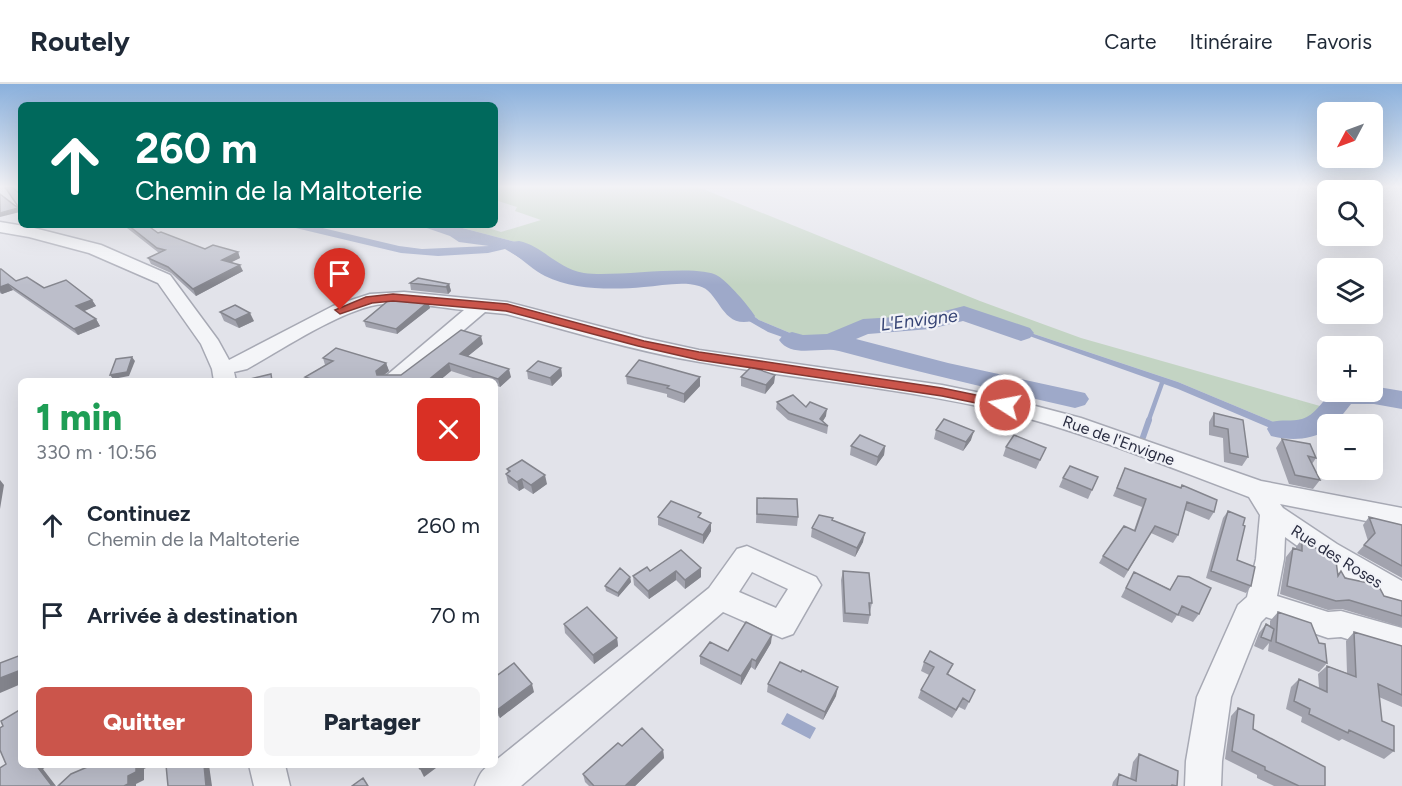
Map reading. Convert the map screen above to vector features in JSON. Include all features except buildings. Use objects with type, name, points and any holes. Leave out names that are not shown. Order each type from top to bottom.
[{"type":"street","points":[[0,227],[30,232],[110,254],[164,279],[211,344],[224,375]]},
{"type":"street","points":[[30,232],[43,228]]},
{"type":"street","name":"Rue de l'Envigne","points":[[224,375],[239,364],[340,310],[370,300],[404,298],[481,305],[517,310],[642,344],[699,356],[942,392],[1005,405],[1073,423],[1266,502],[1402,518]]},
{"type":"street","points":[[396,378],[481,305]]},
{"type":"street","points":[[1203,786],[1209,725],[1218,686],[1249,614],[1261,603],[1270,559],[1266,502]]},
{"type":"street","name":"Rue des Roses","points":[[1266,502],[1327,552],[1402,595]]},
{"type":"street","points":[[493,786],[720,597]]},
{"type":"street","points":[[1261,603],[1328,625],[1341,624],[1402,642]]},
{"type":"street","points":[[268,768],[272,786]]},
{"type":"green space","points":[[541,220],[779,220],[980,301],[1081,338],[1320,406],[1307,421],[1296,425],[1276,423],[1178,382],[1028,332],[965,308],[920,320],[856,323],[830,336],[807,340],[759,320],[736,303],[714,277],[686,272],[645,277],[587,277],[568,272],[523,244],[462,228],[488,228],[501,232]]},
{"type":"water","points":[[296,228],[323,228],[399,246],[422,249],[489,246],[459,242],[450,236],[427,228],[462,228],[523,244],[568,272],[587,277],[645,277],[686,272],[715,277],[736,303],[759,320],[807,340],[830,336],[856,323],[920,320],[965,308],[1028,332],[1178,382],[1276,423],[1296,425],[1307,421],[1320,406],[1332,410],[1328,414],[1317,414],[1317,424],[1313,428],[1295,432],[1270,428],[1178,389],[965,313],[928,323],[865,326],[845,337],[820,344],[802,344],[768,332],[742,317],[710,281],[687,277],[599,281],[573,278],[553,270],[547,274],[505,249],[488,253],[438,256],[401,253]]},
{"type":"water","points":[[1383,391],[1402,395],[1402,400],[1383,397]]},
{"type":"water","points":[[787,713],[816,728],[810,739],[781,724]]},
{"type":"waterway","name":"L'Envigne","points":[[519,247],[553,271],[584,280],[639,281],[687,277],[709,280],[743,316]]},
{"type":"waterway","name":"L'Envigne","points":[[832,341],[863,327],[930,322],[964,313],[1021,333]]},
{"type":"waterway","name":"L'Envigne","points":[[792,340],[801,343],[832,341]]},
{"type":"waterway","points":[[832,341],[946,371],[1075,399]]},
{"type":"waterway","points":[[1148,422],[1162,383]]},
{"type":"waterway","name":"L'Envigne","points":[[1282,429],[1311,427],[1324,418],[1343,395],[1374,395],[1402,400]]},
{"type":"waterway","points":[[1142,440],[1149,420]]},
{"type":"route","points":[[340,310],[360,302],[393,297],[507,308],[642,344],[699,356],[942,392],[1005,405]]}]
